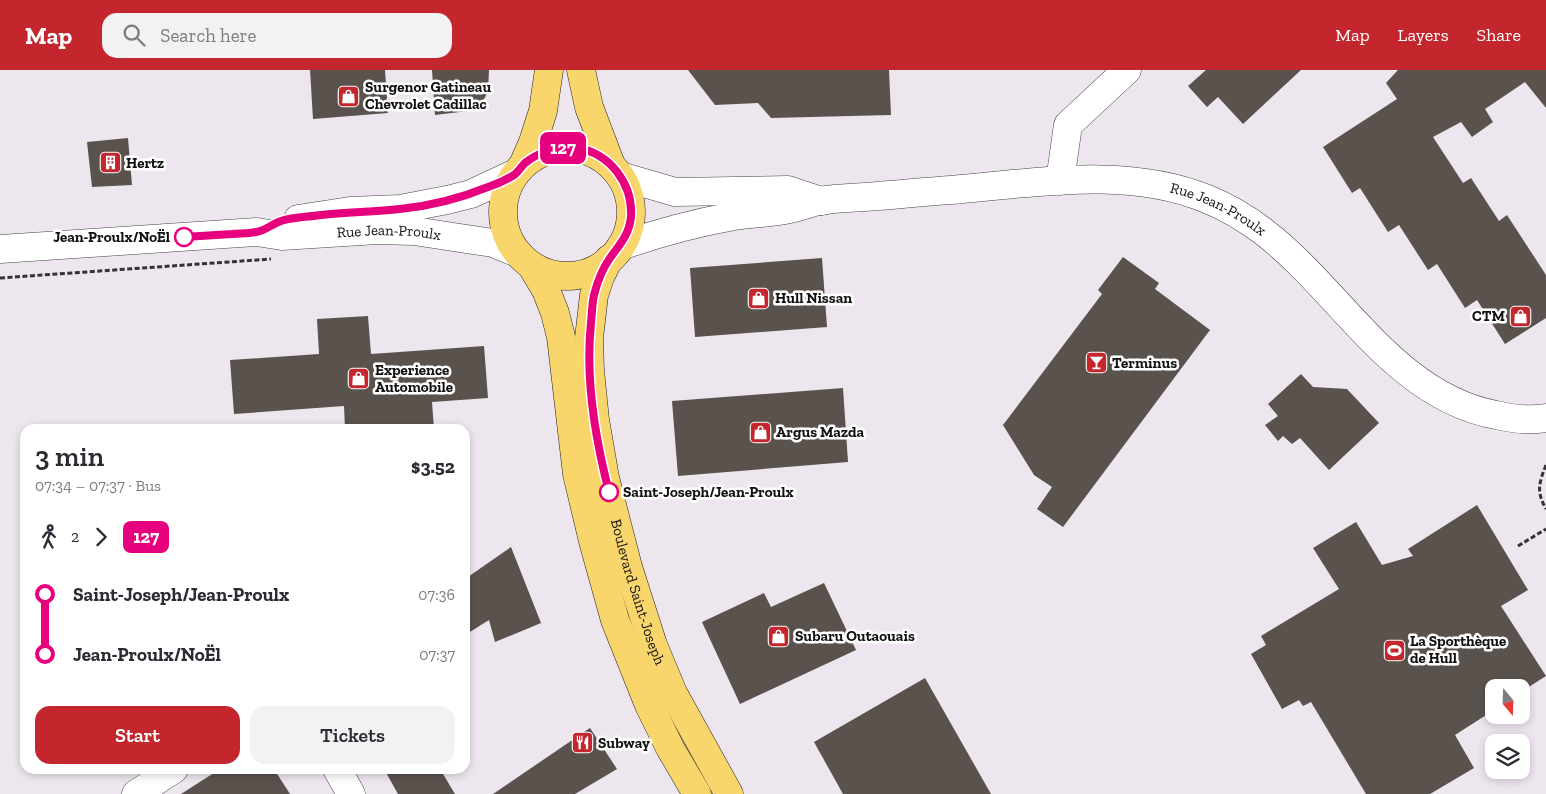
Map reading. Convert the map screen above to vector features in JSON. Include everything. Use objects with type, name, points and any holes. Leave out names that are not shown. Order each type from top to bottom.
[{"type":"main road","points":[[549,70],[543,111],[533,142],[506,191],[503,207],[504,224],[509,239],[524,259],[550,274],[571,276],[592,271],[615,253],[628,233],[631,218],[627,189],[615,170],[589,108],[580,70]]},
{"type":"main road","points":[[519,169],[539,154],[557,148],[577,148],[595,154],[615,170]]},
{"type":"main road","name":"Boulevard Saint-Joseph","points":[[615,253],[600,277],[594,295],[589,338],[594,420],[598,446],[628,567],[653,645],[673,693],[729,794]]},
{"type":"main road","name":"Boulevard Saint-Joseph","points":[[524,259],[546,290],[555,313],[560,337],[577,474],[591,534],[615,620],[649,705],[670,748],[697,794]]},
{"type":"street","points":[[1060,181],[1068,125],[1127,70]]},
{"type":"street","name":"Rue Jean-Proulx","points":[[257,232],[281,221],[350,211],[400,209],[447,200],[471,194],[519,169]]},
{"type":"street","name":"Rue Jean-Proulx","points":[[615,170],[675,192],[788,190],[821,201]]},
{"type":"street","name":"Rue Jean-Proulx","points":[[615,253],[643,238],[702,222],[790,209],[821,201],[1060,181],[1134,180],[1188,192],[1209,200],[1246,220],[1280,246],[1403,369],[1425,386],[1467,408],[1481,412],[1513,419],[1534,420],[1546,418]]},
{"type":"street","name":"Rue Jean-Proulx","points":[[0,249],[257,232],[282,236],[376,230],[414,231],[493,243],[524,259]]},
{"type":"street","points":[[136,794],[166,774]]},
{"type":"street","points":[[340,774],[351,794]]},
{"type":"path","points":[[0,278],[279,259]]},
{"type":"path","points":[[1546,465],[1540,480],[1539,492],[1539,497],[1546,508]]},
{"type":"path","points":[[1518,546],[1546,529]]},
{"type":"shaded area","points":[[0,70],[1546,70],[1546,794],[0,794]]},
{"type":"building","name":"Surgenor Gatineau Chevrolet Cadillac","points":[[310,70],[385,70],[388,113],[313,119]]},
{"type":"building","name":"Surgenor Gatineau Chevrolet Cadillac","points":[[432,70],[489,70],[488,92],[476,108],[468,111],[435,115]]},
{"type":"building","points":[[688,70],[889,70],[891,115],[771,118],[758,103],[715,105]]},
{"type":"building","points":[[1206,70],[1301,70],[1243,124],[1218,97],[1207,107],[1188,86]]},
{"type":"building","points":[[1398,70],[1546,70],[1546,108],[1525,82],[1485,109],[1493,122],[1472,137],[1461,122],[1433,137],[1463,183],[1471,178],[1499,221],[1507,215],[1546,275],[1546,318],[1505,344],[1477,300],[1465,308],[1437,264],[1428,270],[1399,225],[1388,232],[1360,188],[1352,193],[1323,147],[1397,99],[1386,83]]},
{"type":"building","name":"Hertz","points":[[128,138],[132,185],[92,187],[87,142]]},
{"type":"building","points":[[1123,257],[1159,283],[1155,289],[1210,330],[1063,527],[1037,509],[1052,487],[1034,475],[1003,425],[1102,294],[1098,290]]},
{"type":"building","name":"Hull Nissan","points":[[822,258],[827,327],[695,337],[690,268]]},
{"type":"building","name":"Experience Automobile","points":[[368,316],[371,354],[484,346],[488,398],[432,402],[434,424],[345,424],[344,406],[234,414],[230,360],[319,354],[317,319]]},
{"type":"building","points":[[1301,374],[1313,387],[1347,389],[1379,423],[1329,470],[1300,438],[1292,444],[1283,436],[1278,441],[1265,425],[1278,416],[1268,404]]},
{"type":"building","name":"Argus Mazda","points":[[843,388],[848,462],[678,476],[672,401]]},
{"type":"building","name":"La Sporthèque de Hull","points":[[1477,505],[1528,590],[1501,606],[1546,676],[1530,686],[1530,679],[1485,679],[1485,716],[1455,735],[1474,768],[1430,794],[1366,794],[1311,702],[1303,706],[1299,700],[1282,709],[1251,654],[1266,645],[1261,636],[1339,589],[1313,548],[1356,522],[1382,565],[1413,556],[1408,549]]},
{"type":"building","points":[[511,547],[541,623],[495,642],[489,620],[470,632],[470,576]]},
{"type":"building","name":"Subaru Outaouais","points":[[824,583],[856,650],[740,704],[702,622],[764,593],[771,607]]},
{"type":"building","points":[[925,678],[991,794],[843,794],[814,742]]},
{"type":"building","points":[[590,728],[617,769],[575,794],[493,794]]},
{"type":"building","points":[[212,774],[277,774],[290,794],[181,794]]},
{"type":"building","points":[[387,774],[443,774],[455,794],[398,794]]},
{"type":"bus line","name":"127","points":[[184,237],[257,232],[281,221],[350,211],[400,209],[447,200],[471,194],[503,180],[514,174],[523,164],[539,154],[557,148],[577,148],[595,154],[611,165],[620,176],[627,189],[631,218],[628,233],[621,246],[609,260],[600,277],[594,295],[589,338],[594,420],[609,492]]},
{"type":"place","name":"Surgenor Gatineau Chevrolet Cadillac","points":[[349,96]]},
{"type":"place","name":"Hertz","points":[[110,163]]},
{"type":"place","name":"Jean-Proulx/NoËl","points":[[184,237]]},
{"type":"place","name":"Hull Nissan","points":[[759,298]]},
{"type":"place","name":"CTM","points":[[1521,316]]},
{"type":"place","name":"Terminus","points":[[1096,363]]},
{"type":"place","name":"Experience Automobile","points":[[359,379]]},
{"type":"place","name":"Argus Mazda","points":[[760,432]]},
{"type":"place","name":"Saint-Joseph/Jean-Proulx","points":[[609,492]]},
{"type":"place","name":"Subaru Outaouais","points":[[779,636]]},
{"type":"place","name":"La Sporthèque de Hull","points":[[1394,650]]},
{"type":"place","name":"Subway","points":[[582,743]]}]
